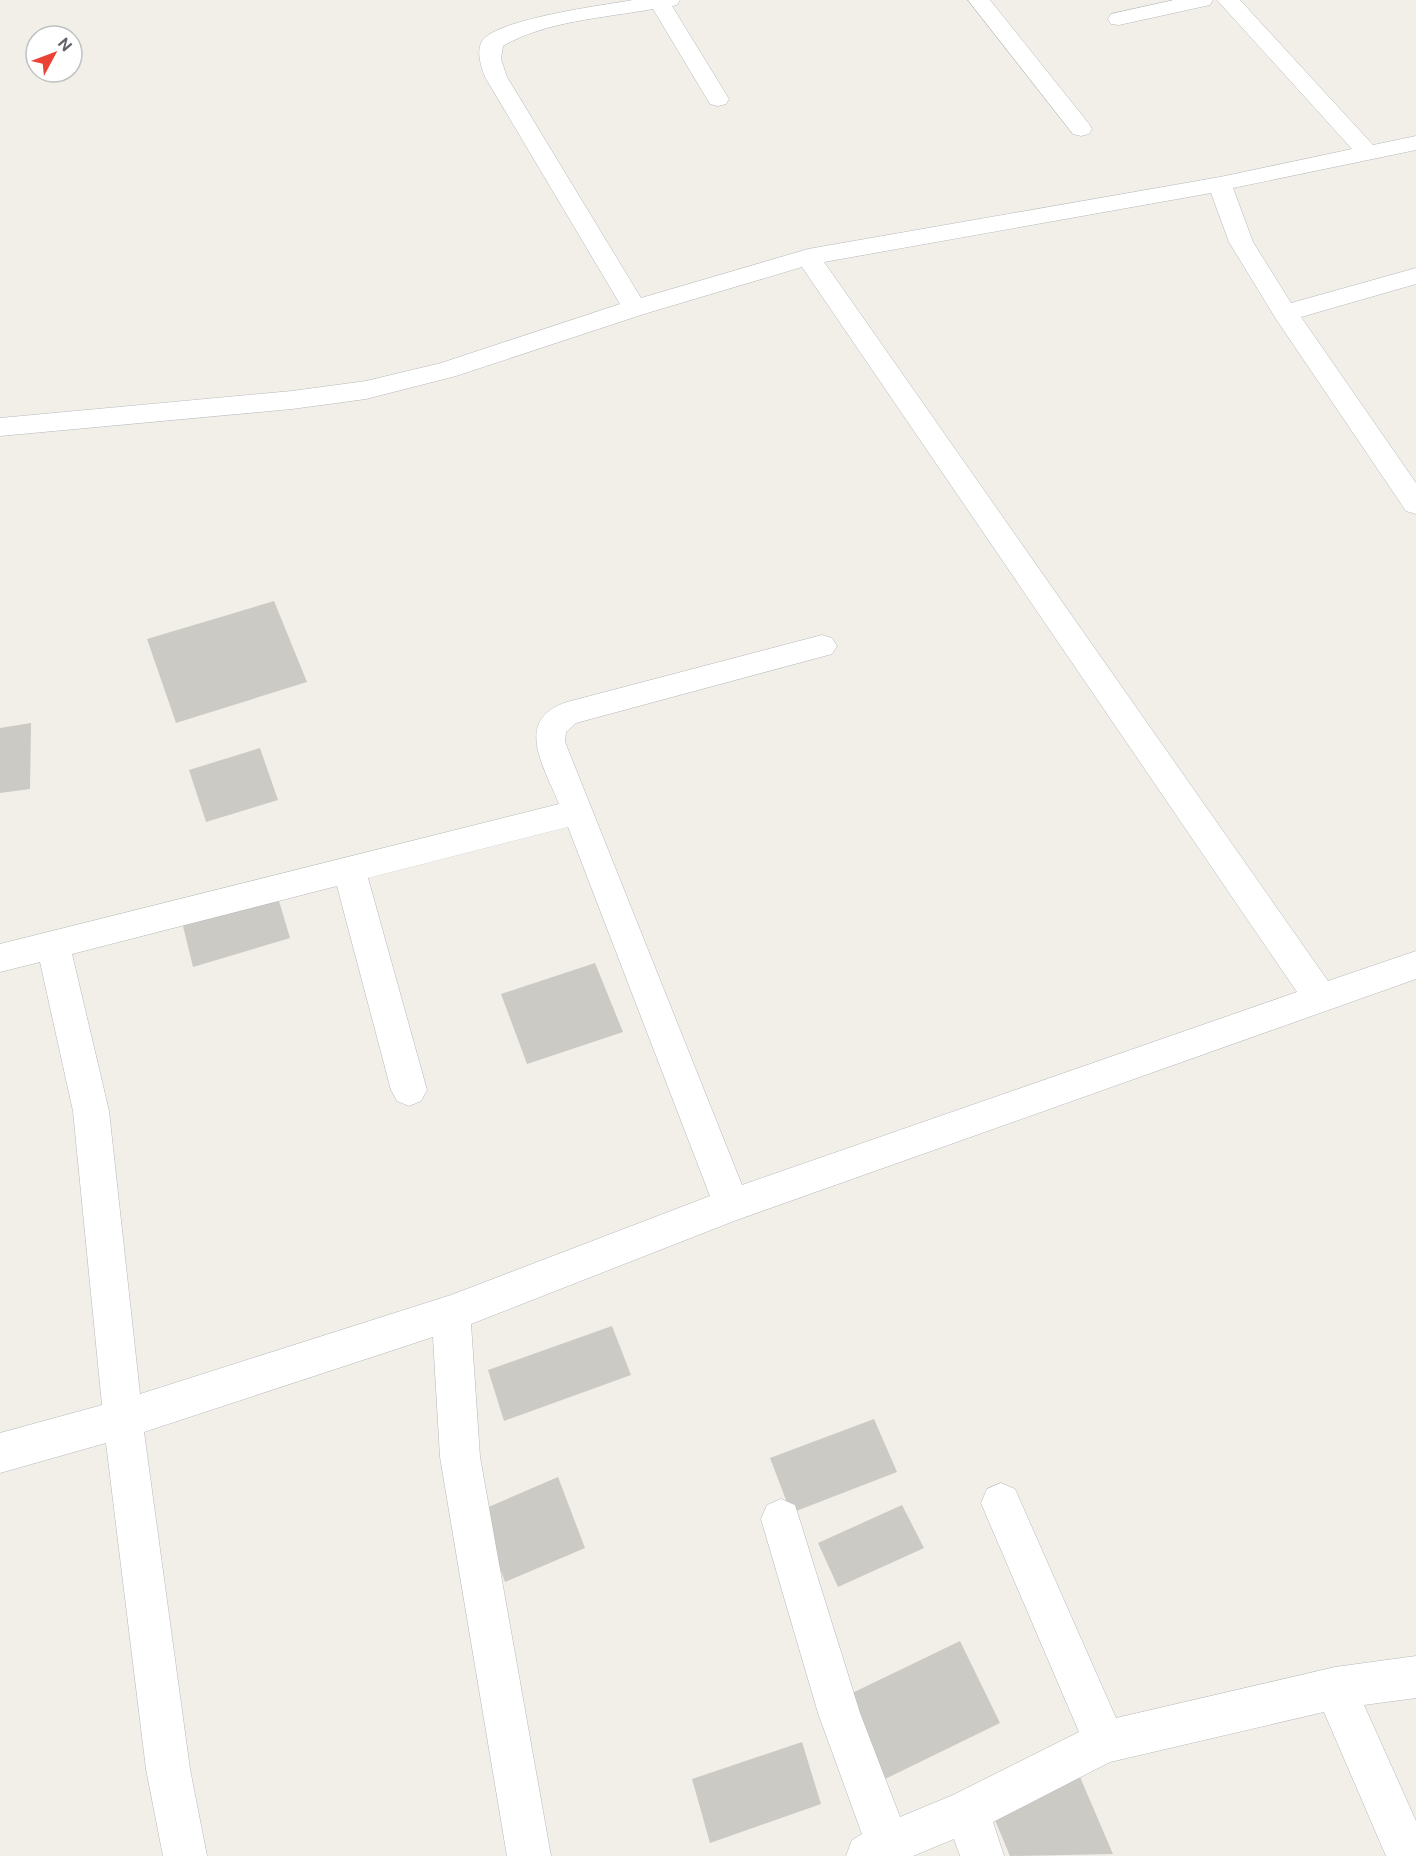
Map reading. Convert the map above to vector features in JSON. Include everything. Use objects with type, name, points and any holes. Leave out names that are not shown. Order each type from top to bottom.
[{"type":"street","points":[[979,0],[1081,129]]},
{"type":"street","points":[[1119,19],[1202,0]]},
{"type":"street","points":[[1228,0],[1369,154]]},
{"type":"street","points":[[635,308],[496,77],[490,59],[492,43],[513,31],[619,4],[664,1],[718,99]]},
{"type":"street","points":[[0,427],[292,400],[366,390],[447,370],[635,308],[808,257],[1220,184],[1416,143]]},
{"type":"street","points":[[1220,184],[1241,242],[1285,313],[1416,504]]},
{"type":"street","points":[[808,257],[1320,998]]},
{"type":"street","points":[[1285,313],[1416,276]]},
{"type":"street","points":[[732,1205],[550,742],[550,728],[558,719],[567,714],[822,646]]},
{"type":"street","points":[[0,958],[578,812]]},
{"type":"street","points":[[349,869],[409,1090]]},
{"type":"street","points":[[53,944],[91,1111],[123,1419],[168,1769],[185,1856]]},
{"type":"street","points":[[0,1453],[123,1419],[451,1313],[732,1205],[1416,965]]},
{"type":"street","points":[[451,1313],[460,1457],[529,1856]]},
{"type":"street","points":[[1001,1503],[1105,1742]]},
{"type":"street","points":[[781,1519],[878,1850],[967,1812],[1105,1742],[1335,1688],[1416,1677]]},
{"type":"street","points":[[1335,1688],[1409,1856]]},
{"type":"street","points":[[967,1812],[982,1856]]},
{"type":"building","points":[[274,601],[307,682],[176,723],[147,639]]},
{"type":"building","points":[[31,723],[30,789],[0,793],[0,728]]},
{"type":"building","points":[[260,748],[278,800],[206,822],[189,770]]},
{"type":"building","points":[[277,894],[290,938],[193,967],[182,922]]},
{"type":"building","points":[[595,963],[623,1032],[527,1064],[501,994]]},
{"type":"building","points":[[612,1326],[631,1375],[504,1421],[488,1370]]},
{"type":"building","points":[[874,1419],[897,1472],[791,1513],[770,1458]]},
{"type":"building","points":[[558,1477],[585,1548],[505,1582],[479,1511]]},
{"type":"building","points":[[902,1505],[924,1548],[838,1587],[818,1543]]},
{"type":"building","points":[[960,1641],[1000,1723],[883,1780],[846,1696]]},
{"type":"building","points":[[802,1742],[821,1804],[710,1843],[692,1779]]},
{"type":"building","points":[[1080,1777],[1113,1854],[1010,1856],[992,1813]]}]
